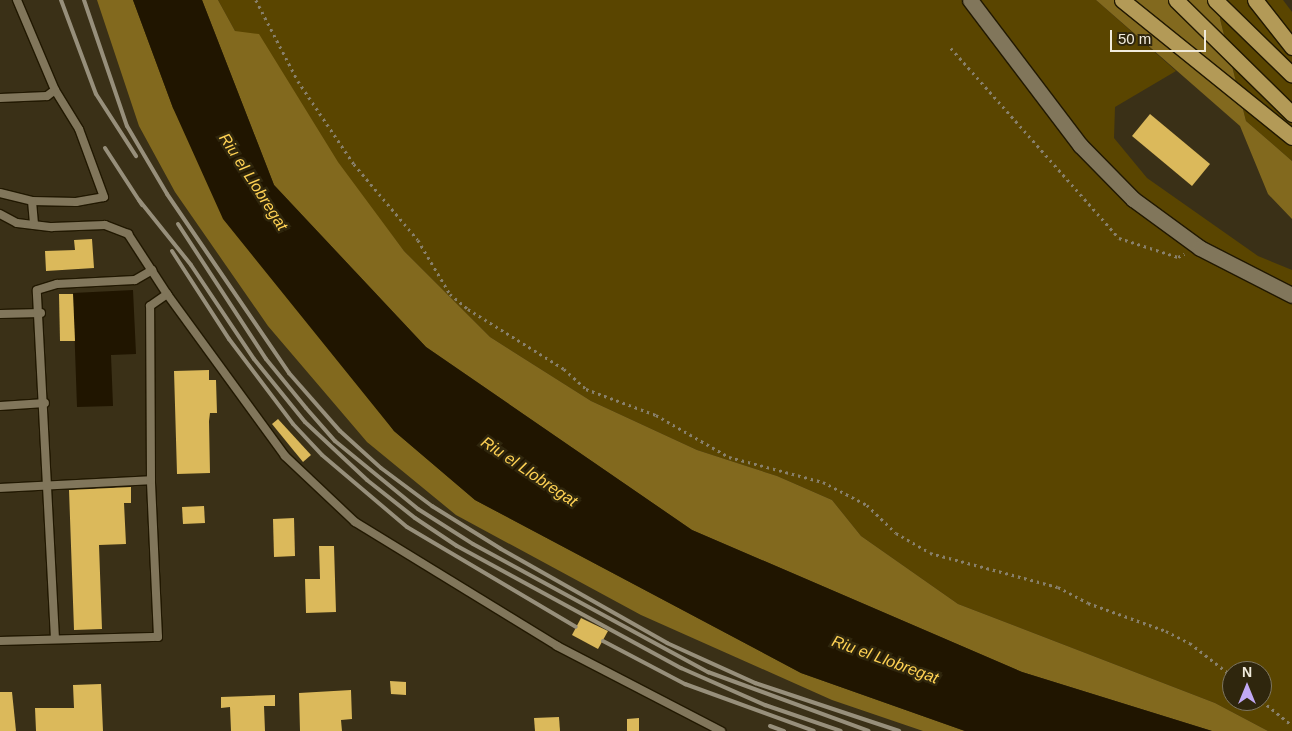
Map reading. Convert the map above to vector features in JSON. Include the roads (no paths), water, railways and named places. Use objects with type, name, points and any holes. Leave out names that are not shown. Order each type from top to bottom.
[{"type":"highway","points":[[1122,0],[1292,136]]},
{"type":"highway","points":[[1176,0],[1292,114]]},
{"type":"highway","points":[[1215,0],[1292,75]]},
{"type":"highway","points":[[1255,0],[1292,47]]},
{"type":"main road","points":[[970,0],[1098,165],[1154,216],[1200,248],[1292,295]]},
{"type":"lane","points":[[0,194],[32,202],[76,202],[104,197],[79,128],[55,90],[17,0]]},
{"type":"lane","points":[[0,98],[47,96],[55,90]]},
{"type":"lane","points":[[32,202],[34,225]]},
{"type":"lane","points":[[0,214],[34,225],[105,225],[128,234],[167,294],[285,456],[310,484],[355,522],[557,646],[721,731]]},
{"type":"lane","points":[[55,639],[41,313],[38,290],[57,284],[135,280],[152,270]]},
{"type":"lane","points":[[0,642],[158,637],[151,480],[150,306],[167,294]]},
{"type":"lane","points":[[0,314],[41,313]]},
{"type":"lane","points":[[0,406],[44,403]]},
{"type":"lane","points":[[0,488],[151,480]]},
{"type":"water","name":"Riu el Llobregat","points":[[133,0],[202,0],[274,185],[426,347],[692,530],[1022,672],[1212,731],[965,731],[801,673],[475,500],[394,431],[223,219],[173,108]]},
{"type":"water","points":[[133,290],[136,354],[111,355],[113,406],[77,407],[73,293]]},
{"type":"railway","points":[[61,0],[96,94],[136,156]]},
{"type":"railway","points":[[84,0],[127,126],[167,194],[289,373],[340,431],[381,468],[432,506],[501,549],[667,643],[755,683],[899,731]]},
{"type":"railway","points":[[105,148],[142,205]]},
{"type":"railway","points":[[139,200],[191,265],[254,359],[305,422],[367,480],[415,518],[457,546],[681,668],[765,705],[841,731]]},
{"type":"railway","points":[[178,224],[266,359],[306,408],[335,441],[418,509],[473,544],[708,672],[869,731]]},
{"type":"railway","points":[[172,251],[229,339],[293,424],[322,455],[407,527],[576,627]]},
{"type":"railway","points":[[603,641],[685,684],[814,731]]},
{"type":"railway","points":[[770,726],[784,731]]}]
